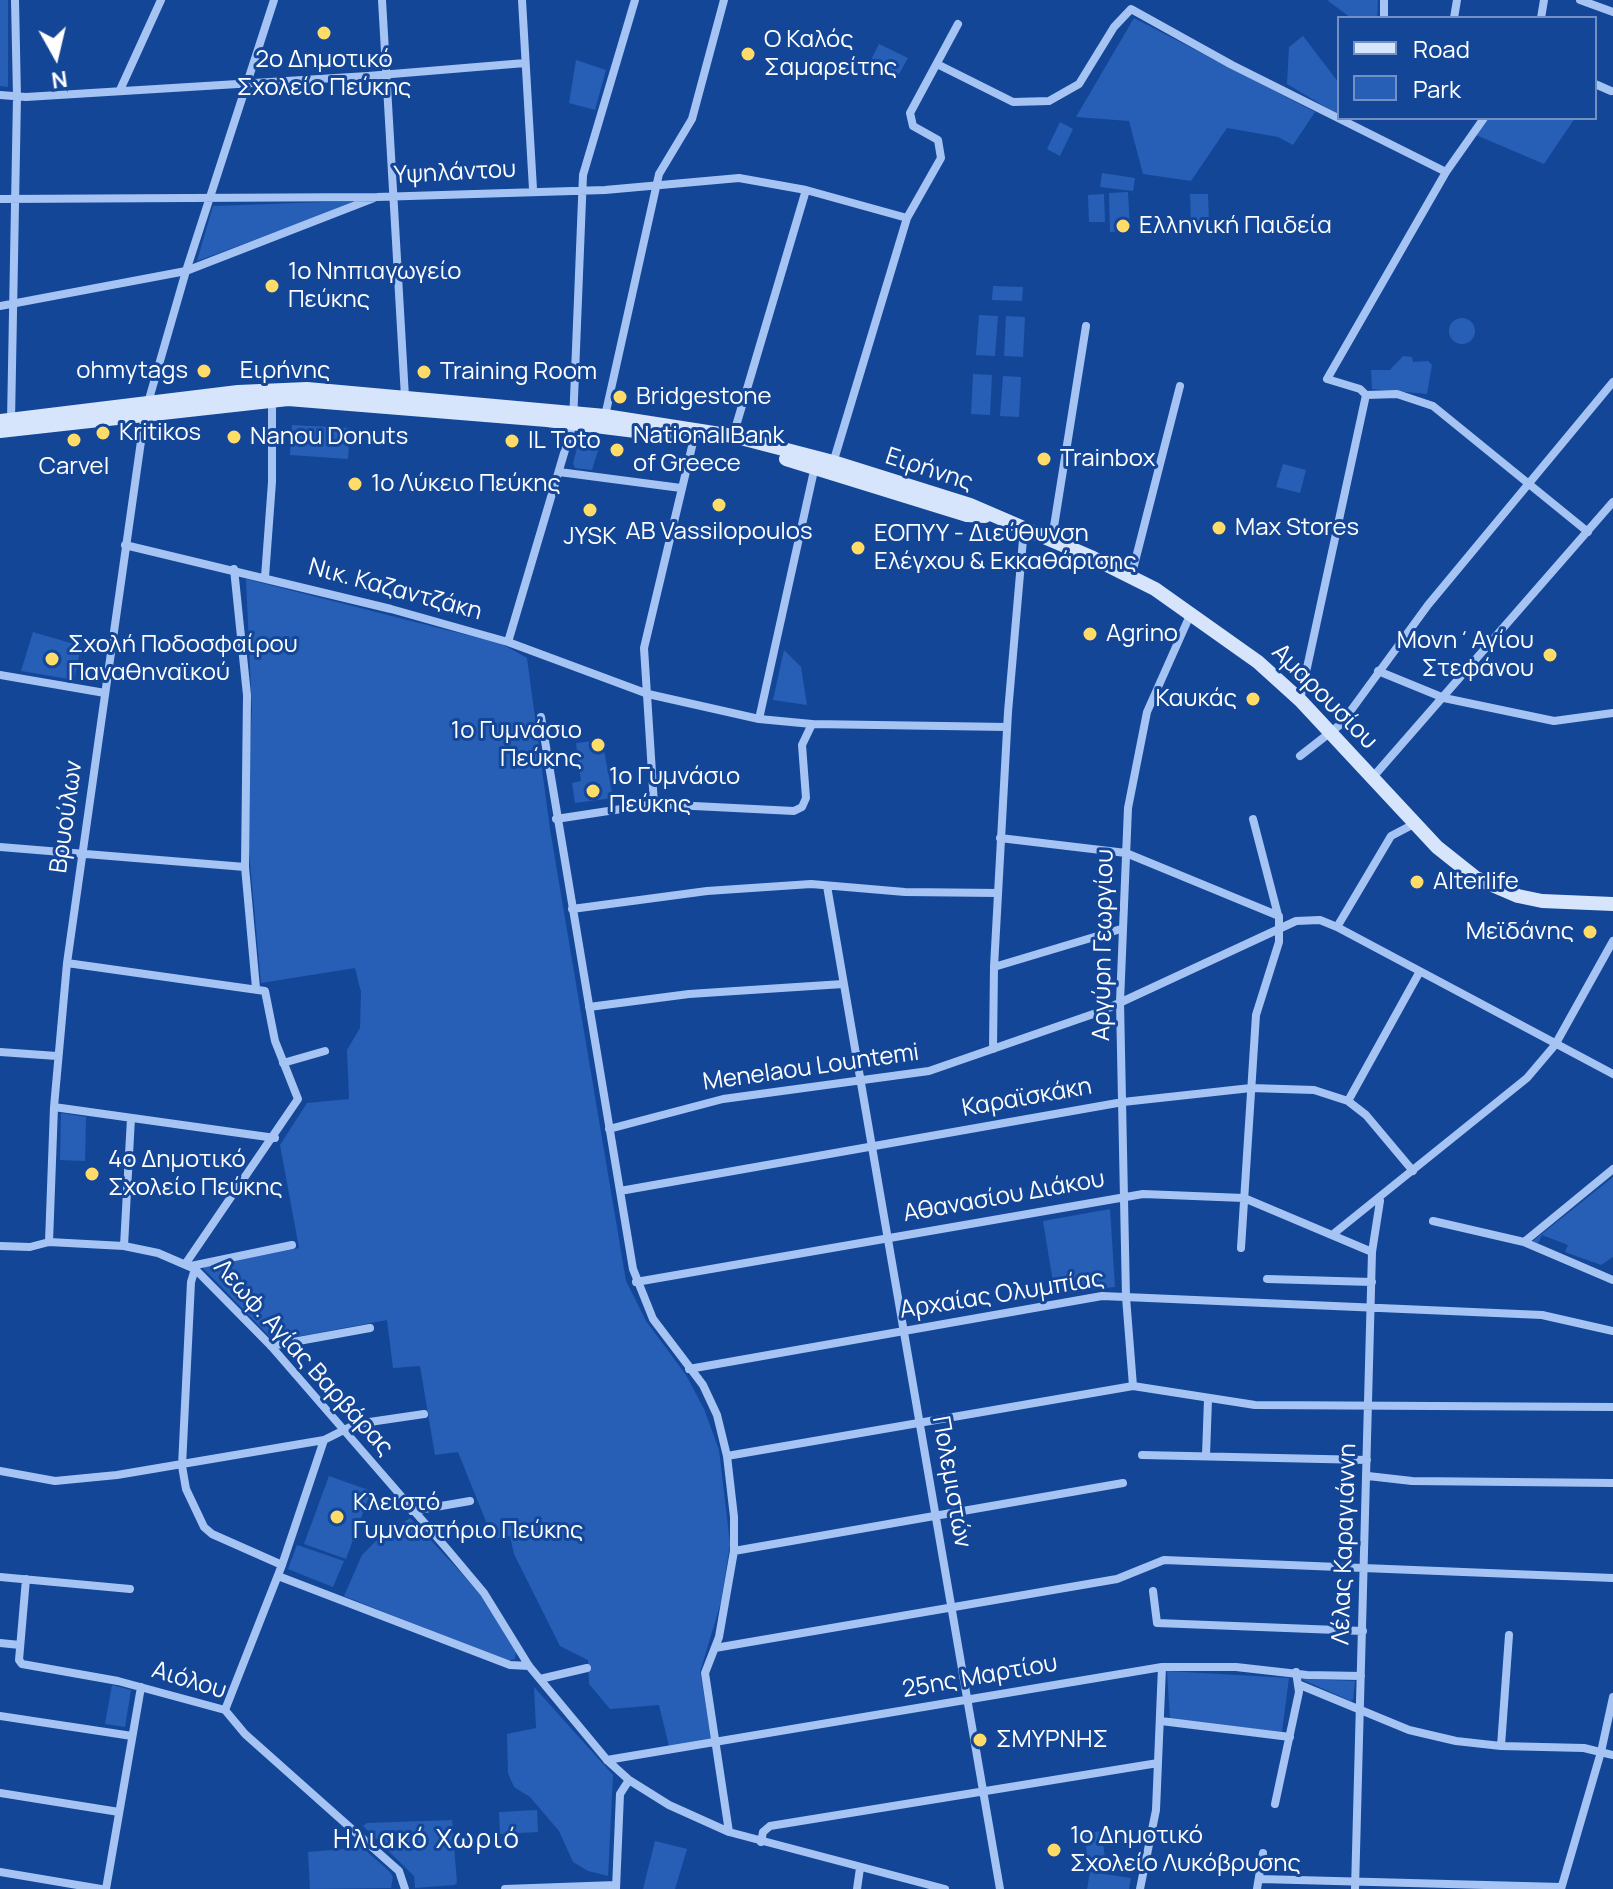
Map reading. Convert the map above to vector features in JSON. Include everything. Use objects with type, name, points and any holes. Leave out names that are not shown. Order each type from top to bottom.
[{"type":"main road","name":"Ειρήνης","points":[[5,426],[287,388],[405,397],[574,418],[816,462]]},
{"type":"main road","name":"Ειρήνης","points":[[147,407],[311,400],[574,418],[605,416],[733,436],[970,505],[991,516]]},
{"type":"main road","name":"Αμαρουσίου","points":[[991,516],[1052,539],[1131,577],[1191,613],[1258,662],[1300,700],[1456,865],[1496,889],[1542,901],[1613,904]]},
{"type":"street","points":[[5,426],[12,303],[17,97],[15,0]]},
{"type":"street","points":[[120,90],[161,0]]},
{"type":"street","name":"Βρυούλων","points":[[49,1242],[57,1056],[67,963],[147,407],[186,271],[274,0]]},
{"type":"street","points":[[382,0],[405,397]]},
{"type":"street","points":[[522,0],[533,189]]},
{"type":"street","points":[[508,642],[574,418],[583,175],[635,0]]},
{"type":"street","points":[[605,416],[657,184],[662,167],[692,119],[724,0]]},
{"type":"street","points":[[1580,0],[1613,12]]},
{"type":"street","points":[[937,64],[1013,102],[1049,101],[1079,84],[1114,27],[1133,4],[1232,65],[1337,118]]},
{"type":"street","points":[[832,467],[907,218],[941,158],[938,140],[913,126],[910,113],[958,24]]},
{"type":"street","points":[[0,95],[17,97],[385,75],[525,63]]},
{"type":"street","points":[[1597,85],[1611,91]]},
{"type":"street","points":[[1342,120],[1446,172]]},
{"type":"street","points":[[1483,120],[1446,172],[1327,379],[1360,389],[1366,395],[1397,394],[1433,406],[1588,532]]},
{"type":"street","name":"Υψηλάντου","points":[[0,199],[377,197],[533,189],[582,190],[739,178],[806,190],[907,218]]},
{"type":"street","points":[[733,436],[806,190]]},
{"type":"street","points":[[0,306],[186,271],[377,197]]},
{"type":"street","points":[[1052,539],[1086,326]]},
{"type":"street","points":[[1300,756],[1332,734],[1428,605],[1531,485],[1613,382]]},
{"type":"street","points":[[1131,577],[1180,386]]},
{"type":"street","points":[[1300,700],[1366,395]]},
{"type":"street","points":[[265,577],[272,400]]},
{"type":"street","points":[[654,804],[644,648],[694,438]]},
{"type":"street","points":[[759,719],[816,462]]},
{"type":"street","points":[[559,472],[681,488]]},
{"type":"street","points":[[1373,777],[1613,502]]},
{"type":"street","points":[[993,1049],[1000,838],[1024,528]]},
{"type":"street","name":"Νικ. Καζαντζάκη","points":[[125,545],[234,569],[508,642],[648,694],[759,719],[812,724]]},
{"type":"street","points":[[234,569],[247,695],[245,867],[256,988]]},
{"type":"street","name":"Αργύρη Γεωργίου","points":[[1133,1386],[1126,1297],[1120,1002],[1121,929],[1131,785],[1144,724],[1161,674],[1191,613]]},
{"type":"street","points":[[1378,671],[1444,698],[1554,721],[1613,713]]},
{"type":"street","points":[[0,675],[105,693]]},
{"type":"street","points":[[541,717],[636,1282],[653,1319],[703,1385],[717,1415],[727,1456],[734,1517],[734,1551],[715,1648],[705,1673],[729,1832]]},
{"type":"street","points":[[556,819],[654,804],[794,811],[802,807],[806,798],[802,745],[812,724],[1007,727]]},
{"type":"street","points":[[1241,1248],[1256,1015],[1281,928],[1253,819]]},
{"type":"street","points":[[1414,824],[1391,836],[1337,927],[1613,1074]]},
{"type":"street","points":[[1000,838],[1126,853],[1269,909],[1279,916]]},
{"type":"street","points":[[0,847],[245,867]]},
{"type":"street","points":[[572,909],[707,891],[827,886],[998,893]]},
{"type":"street","name":"Πολεμιστών","points":[[827,886],[1000,1889]]},
{"type":"street","name":"Menelaou Lountemi","points":[[609,1129],[723,1099],[929,1071],[1120,1002],[1296,921],[1320,920],[1337,927]]},
{"type":"street","points":[[994,967],[1121,929]]},
{"type":"street","points":[[1332,1235],[1380,1201],[1527,1078],[1555,1045],[1613,941]]},
{"type":"street","points":[[67,963],[265,991],[283,1063],[298,1099],[295,1109],[190,1266],[182,1466],[186,1489],[204,1527],[282,1565]]},
{"type":"street","points":[[1348,1101],[1419,973]]},
{"type":"street","points":[[589,1007],[689,994],[843,984]]},
{"type":"street","points":[[283,1063],[325,1051]]},
{"type":"street","points":[[0,1052],[57,1056]]},
{"type":"street","name":"Καραϊσκάκη","points":[[620,1191],[1123,1102],[1251,1088],[1314,1090],[1348,1101],[1366,1115],[1413,1171]]},
{"type":"street","points":[[54,1107],[275,1138]]},
{"type":"street","points":[[124,1246],[131,1118]]},
{"type":"street","points":[[1524,1242],[1613,1169]]},
{"type":"street","name":"Αθανασίου Διάκου","points":[[636,1282],[1124,1196],[1244,1198],[1372,1252]]},
{"type":"street","name":"Λέλας Καραγιάννη","points":[[1355,1884],[1372,1252],[1380,1201]]},
{"type":"street","points":[[1433,1221],[1524,1242],[1613,1280]]},
{"type":"street","points":[[0,1246],[30,1247],[49,1242],[124,1246],[190,1266],[292,1245]]},
{"type":"street","name":"Λεωφ. Αγίας Βαρβάρας","points":[[190,1266],[271,1346],[345,1429],[484,1593],[529,1666],[607,1760],[629,1780],[669,1805],[729,1832],[945,1889]]},
{"type":"street","points":[[1267,1279],[1372,1282]]},
{"type":"street","name":"Αρχαίας Ολυμπίας","points":[[689,1369],[1102,1296],[1542,1315],[1613,1331]]},
{"type":"street","points":[[271,1346],[370,1328]]},
{"type":"street","points":[[727,1456],[1133,1386],[1255,1405],[1613,1407]]},
{"type":"street","points":[[1206,1455],[1208,1399]]},
{"type":"street","points":[[0,1471],[55,1481],[182,1466],[324,1440],[345,1429],[424,1414]]},
{"type":"street","points":[[225,1710],[278,1576],[324,1440]]},
{"type":"street","points":[[1142,1455],[1367,1460]]},
{"type":"street","points":[[1368,1476],[1412,1481],[1613,1483]]},
{"type":"street","points":[[734,1551],[1123,1483]]},
{"type":"street","points":[[412,1511],[470,1501]]},
{"type":"street","points":[[715,1648],[1117,1579],[1154,1562],[1175,1560],[1613,1578]]},
{"type":"street","points":[[278,1576],[510,1665],[529,1666]]},
{"type":"street","points":[[0,1577],[130,1589]]},
{"type":"street","points":[[0,1643],[20,1645],[26,1579]]},
{"type":"street","points":[[1153,1591],[1157,1623],[1363,1631]]},
{"type":"street","points":[[1501,1746],[1509,1635]]},
{"type":"street","name":"Αιόλου","points":[[20,1645],[19,1660],[25,1665],[141,1687],[225,1710],[245,1734],[399,1871],[405,1889]]},
{"type":"street","points":[[1140,1889],[1156,1810],[1162,1667]]},
{"type":"street","name":"25ης Μαρτίου","points":[[607,1760],[1162,1667],[1361,1676]]},
{"type":"street","points":[[540,1679],[587,1668]]},
{"type":"street","points":[[1275,1804],[1300,1685],[1296,1672]]},
{"type":"street","points":[[1300,1685],[1409,1730],[1501,1746],[1613,1755]]},
{"type":"street","points":[[0,1872],[104,1889],[141,1687]]},
{"type":"street","points":[[1259,1879],[1561,1888],[1601,1752],[1613,1697]]},
{"type":"street","points":[[0,1716],[132,1736]]},
{"type":"street","points":[[1161,1721],[1290,1737]]},
{"type":"street","points":[[761,1842],[763,1832],[770,1826],[1158,1763]]},
{"type":"street","points":[[505,1889],[616,1887],[620,1794],[629,1780]]},
{"type":"street","points":[[0,1793],[119,1812]]},
{"type":"street","points":[[1257,1889],[1263,1853]]},
{"type":"street","points":[[857,1889],[860,1868]]},
{"type":"green space","points":[[0,0],[8,0],[8,87],[0,86]]},
{"type":"green space","points":[[1327,0],[1378,0],[1377,16],[1348,16]]},
{"type":"green space","points":[[1134,18],[1315,112],[1293,145],[1278,137],[1227,128],[1191,181],[1143,174],[1129,121],[1076,117]]},
{"type":"green space","points":[[1303,36],[1337,80],[1337,114],[1287,84],[1289,47]]},
{"type":"green space","points":[[879,44],[908,58],[899,74],[871,60]]},
{"type":"green space","points":[[576,60],[606,70],[595,110],[569,103]]},
{"type":"green space","points":[[1486,120],[1574,120],[1544,164],[1476,135]]},
{"type":"green space","points":[[1060,122],[1073,129],[1060,156],[1047,149]]},
{"type":"green space","points":[[1102,173],[1135,178],[1133,191],[1100,187]]},
{"type":"green space","points":[[1128,192],[1130,231],[1110,232],[1109,193]]},
{"type":"green space","points":[[1104,194],[1105,222],[1089,222],[1088,195]]},
{"type":"green space","points":[[1190,194],[1208,194],[1209,222],[1191,223]]},
{"type":"green space","points":[[354,201],[311,219],[197,261],[213,206]]},
{"type":"green space","points":[[993,286],[1023,287],[1022,301],[992,300]]},
{"type":"green space","points":[[979,315],[998,316],[995,356],[976,355]]},
{"type":"green space","points":[[1006,316],[1025,317],[1023,357],[1004,356]]},
{"type":"green space","points":[[1462,318],[1471,322],[1475,331],[1471,340],[1462,344],[1453,340],[1449,331],[1453,322]]},
{"type":"green space","points":[[1403,356],[1412,357],[1413,362],[1428,361],[1432,365],[1427,394],[1372,389],[1371,370],[1390,370]]},
{"type":"green space","points":[[973,374],[992,375],[990,415],[971,414]]},
{"type":"green space","points":[[1003,376],[1021,377],[1019,417],[1000,416]]},
{"type":"green space","points":[[292,425],[350,428],[348,459],[290,455]]},
{"type":"green space","points":[[583,437],[601,441],[592,470],[575,468],[573,464],[579,440]]},
{"type":"green space","points":[[1283,464],[1306,470],[1300,493],[1276,487]]},
{"type":"green space","points":[[246,579],[502,644],[527,658],[550,829],[626,1281],[646,1321],[686,1375],[704,1409],[719,1450],[730,1544],[721,1602],[700,1672],[712,1740],[669,1746],[659,1705],[610,1709],[589,1684],[588,1660],[560,1646],[514,1554],[510,1536],[493,1539],[458,1452],[435,1455],[420,1366],[393,1368],[387,1320],[274,1341],[202,1267],[299,1248],[280,1145],[307,1103],[349,1099],[347,1050],[360,1028],[361,992],[355,968],[261,983],[249,851],[248,779],[252,711]]},
{"type":"green space","name":"Σχολή Ποδοσφαίρου Παναθηναϊκού","points":[[33,632],[81,646],[74,680],[21,671]]},
{"type":"green space","points":[[784,650],[801,667],[807,705],[773,700]]},
{"type":"green space","points":[[602,740],[613,798],[575,803],[572,783],[581,781],[576,743]]},
{"type":"green space","points":[[61,1113],[86,1117],[85,1161],[60,1160]]},
{"type":"green space","points":[[1613,1177],[1613,1257],[1601,1265],[1565,1252],[1568,1245],[1542,1235],[1538,1243],[1533,1241]]},
{"type":"green space","points":[[1110,1209],[1115,1287],[1055,1294],[1043,1221]]},
{"type":"green space","name":"Κλειστό Γυμναστήριο Πεύκης","points":[[329,1476],[371,1491],[346,1559],[304,1544]]},
{"type":"green space","points":[[410,1518],[481,1594],[516,1651],[515,1659],[508,1661],[344,1596],[362,1555],[376,1541]]},
{"type":"green space","points":[[297,1545],[344,1561],[333,1587],[288,1569]]},
{"type":"green space","points":[[1167,1671],[1289,1678],[1282,1732],[1170,1719]]},
{"type":"green space","points":[[1301,1679],[1355,1681],[1353,1700],[1351,1701]]},
{"type":"green space","points":[[112,1685],[131,1690],[125,1727],[105,1724]]},
{"type":"green space","points":[[534,1687],[613,1775],[608,1876],[588,1871],[573,1862],[559,1831],[530,1797],[514,1787],[508,1773],[507,1734],[536,1728]]},
{"type":"green space","points":[[537,1810],[538,1832],[500,1834],[499,1812]]},
{"type":"green space","points":[[452,1820],[457,1883],[415,1888],[414,1876],[363,1826],[367,1823]]},
{"type":"green space","points":[[1101,1831],[1106,1863],[1089,1866],[1084,1834]]},
{"type":"green space","points":[[355,1841],[390,1872],[393,1877],[391,1888],[310,1889],[308,1852],[345,1849]]},
{"type":"green space","points":[[655,1841],[687,1849],[675,1889],[643,1889]]},
{"type":"green space","points":[[1090,1872],[1131,1878],[1129,1889],[1087,1889]]},
{"type":"place","name":"2ο Δημοτικό Σχολείο Πεύκης","points":[[324,33]]},
{"type":"place","name":"Ο Καλός Σαμαρείτης","points":[[748,54]]},
{"type":"place","name":"Ελληνική Παιδεία","points":[[1123,226]]},
{"type":"place","name":"1ο Νηπιαγωγείο Πεύκης","points":[[272,286]]},
{"type":"place","name":"ohmytags","points":[[204,371]]},
{"type":"place","name":"Training Room","points":[[424,372]]},
{"type":"place","name":"Bridgestone","points":[[620,397]]},
{"type":"place","name":"Kritikos","points":[[103,433]]},
{"type":"place","name":"Nanou Donuts","points":[[234,437]]},
{"type":"place","name":"Carvel","points":[[74,440]]},
{"type":"place","name":"IL Toto","points":[[512,441]]},
{"type":"place","name":"National Bank of Greece","points":[[617,450]]},
{"type":"place","name":"Trainbox","points":[[1044,459]]},
{"type":"place","name":"1ο Λύκειο Πεύκης","points":[[355,484]]},
{"type":"place","name":"AB Vassilopoulos","points":[[719,505]]},
{"type":"place","name":"JYSK","points":[[590,510]]},
{"type":"place","name":"Max Stores","points":[[1219,528]]},
{"type":"place","name":"ΕΟΠΥΥ - Διεύθυνση Ελέγχου & Εκκαθάρισης","points":[[858,548]]},
{"type":"place","name":"Agrino","points":[[1090,634]]},
{"type":"place","name":"Μονη΄Αγίου Στεφάνου","points":[[1550,655]]},
{"type":"place","name":"Σχολή Ποδοσφαίρου Παναθηναϊκού","points":[[52,659]]},
{"type":"place","name":"Καυκάς","points":[[1253,699]]},
{"type":"place","name":"1o Γυμνάσιο Πεύκης","points":[[598,745]]},
{"type":"place","name":"1ο Γυμνάσιο Πεύκης","points":[[593,791]]},
{"type":"place","name":"Alterlife","points":[[1417,882]]},
{"type":"place","name":"Μεϊδάνης","points":[[1590,932]]},
{"type":"place","name":"4o Δημοτικό Σχολείο Πεύκης","points":[[92,1174]]},
{"type":"place","name":"Κλειστό Γυμναστήριο Πεύκης","points":[[337,1517]]},
{"type":"place","name":"ΣΜΥΡΝΗΣ","points":[[980,1740]]},
{"type":"place","name":"1ο Δημοτικό Σχολείο Λυκόβρυσης","points":[[1054,1850]]},
{"type":"district","name":"Ηλιακό Χωριό","points":[[427,1841]]}]
